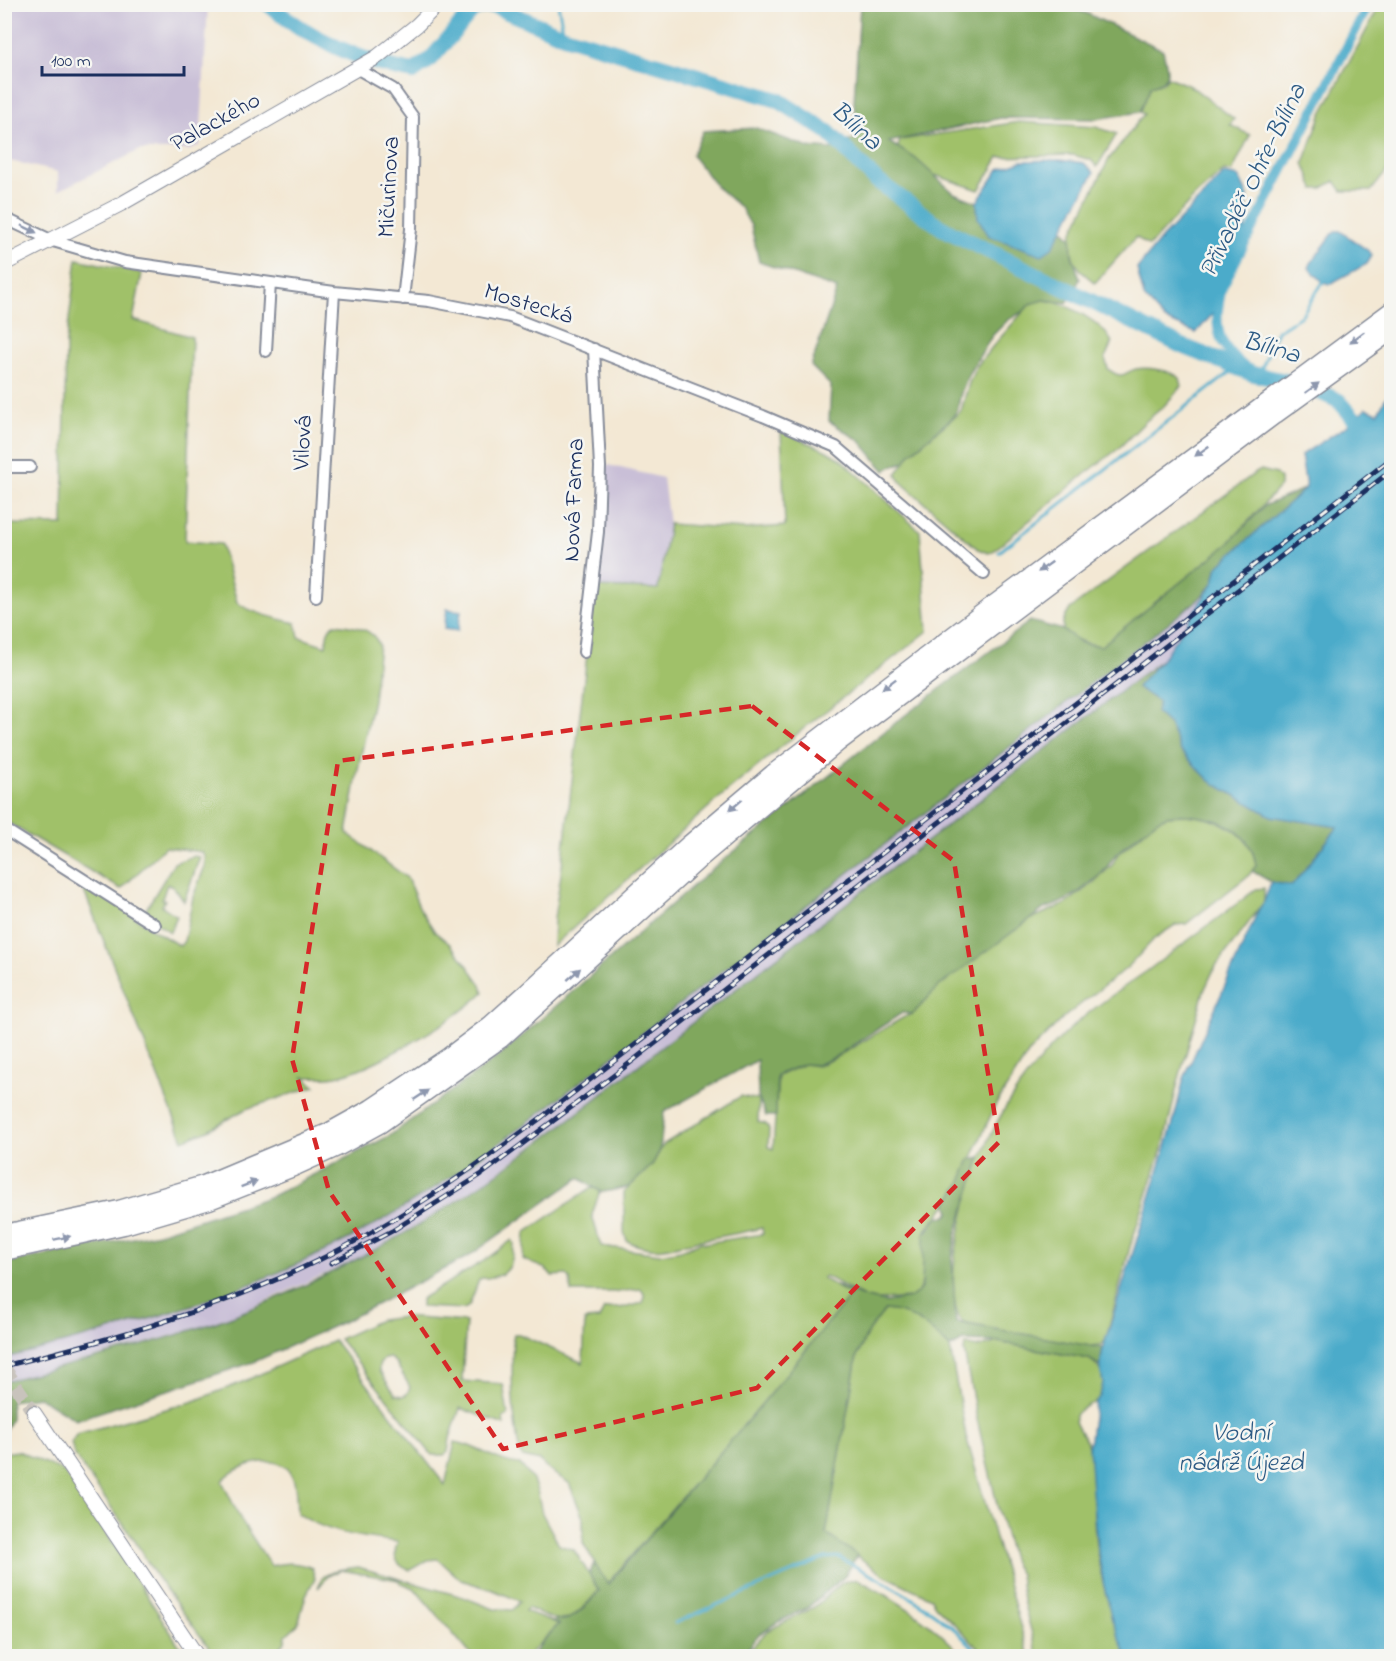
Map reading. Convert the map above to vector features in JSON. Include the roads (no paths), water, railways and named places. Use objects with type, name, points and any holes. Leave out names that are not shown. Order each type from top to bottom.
[{"type":"highway","points":[[4,1234],[119,1210],[204,1185],[328,1133],[449,1057],[490,1026],[689,845],[772,774],[987,610],[1392,311]]},
{"type":"highway","points":[[4,1251],[124,1225],[209,1200],[293,1167],[381,1123],[500,1039],[701,857],[838,742],[1275,414],[1392,330]]},
{"type":"street","name":"Palackého","points":[[4,264],[53,241],[121,204],[377,57],[417,25],[438,4]]},
{"type":"street","name":"Mičurinova","points":[[356,68],[393,89],[413,117],[411,229],[403,299]]},
{"type":"street","name":"Mostecká","points":[[4,218],[53,241],[125,262],[334,292],[429,301],[510,316],[836,447],[984,574]]},
{"type":"street","points":[[266,351],[270,283]]},
{"type":"street","name":"Vilová","points":[[316,596],[334,292]]},
{"type":"street","name":"Nová Farma","points":[[584,652],[598,532],[600,467],[594,349]]},
{"type":"street","points":[[4,466],[30,467]]},
{"type":"street","points":[[4,829],[154,925]]},
{"type":"street","points":[[34,1413],[197,1656]]},
{"type":"water","points":[[947,5],[983,5],[978,15],[968,14]]},
{"type":"water","points":[[1060,160],[1084,163],[1094,173],[1052,248],[1042,255],[989,236],[978,218],[977,202],[999,169],[1022,161]]},
{"type":"water","points":[[1224,174],[1239,177],[1248,196],[1244,246],[1222,287],[1218,308],[1196,333],[1165,320],[1144,297],[1137,269],[1162,238]]},
{"type":"water","points":[[1335,231],[1340,231],[1370,252],[1372,256],[1367,264],[1328,285],[1309,268]]},
{"type":"water","name":"Vodní nádrž Újezd","points":[[1386,397],[1392,402],[1391,1656],[1127,1656],[1112,1620],[1104,1586],[1097,1547],[1092,1491],[1089,1446],[1095,1402],[1100,1396],[1103,1383],[1100,1368],[1103,1348],[1172,1127],[1184,1078],[1271,882],[1292,886],[1338,827],[1271,816],[1210,781],[1181,751],[1169,724],[1156,712],[1159,702],[1137,687],[1163,658],[1214,582],[1218,566],[1306,488],[1301,455],[1348,425],[1366,408],[1378,413]]},
{"type":"water","points":[[447,609],[461,611],[458,631],[444,629]]},
{"type":"waterway","name":"Bílina","points":[[268,4],[300,27],[336,47],[375,62],[413,72],[431,59],[472,11],[480,7],[493,6],[564,36],[778,100],[828,132],[876,180],[942,228],[1180,345],[1253,374],[1304,385],[1339,401],[1392,462]]},
{"type":"waterway","points":[[558,4],[564,36]]},
{"type":"waterway","name":"Přivaděč Ohře-Bílina","points":[[1253,374],[1225,346],[1220,336],[1218,316],[1222,287],[1369,4]]},
{"type":"waterway","points":[[1259,375],[1277,331],[1301,316],[1325,279]]},
{"type":"waterway","points":[[999,552],[1236,368]]},
{"type":"waterway","points":[[675,1623],[825,1558],[838,1557],[896,1588],[933,1612],[950,1625],[981,1656]]},
{"type":"tunnel","points":[[4,1368],[34,1413]]},
{"type":"railway","points":[[4,1366],[125,1334],[204,1308],[281,1278],[349,1245],[434,1194],[542,1117],[1392,458]]},
{"type":"railway","points":[[331,1263],[392,1231],[482,1174],[617,1073],[1392,470]]}]
